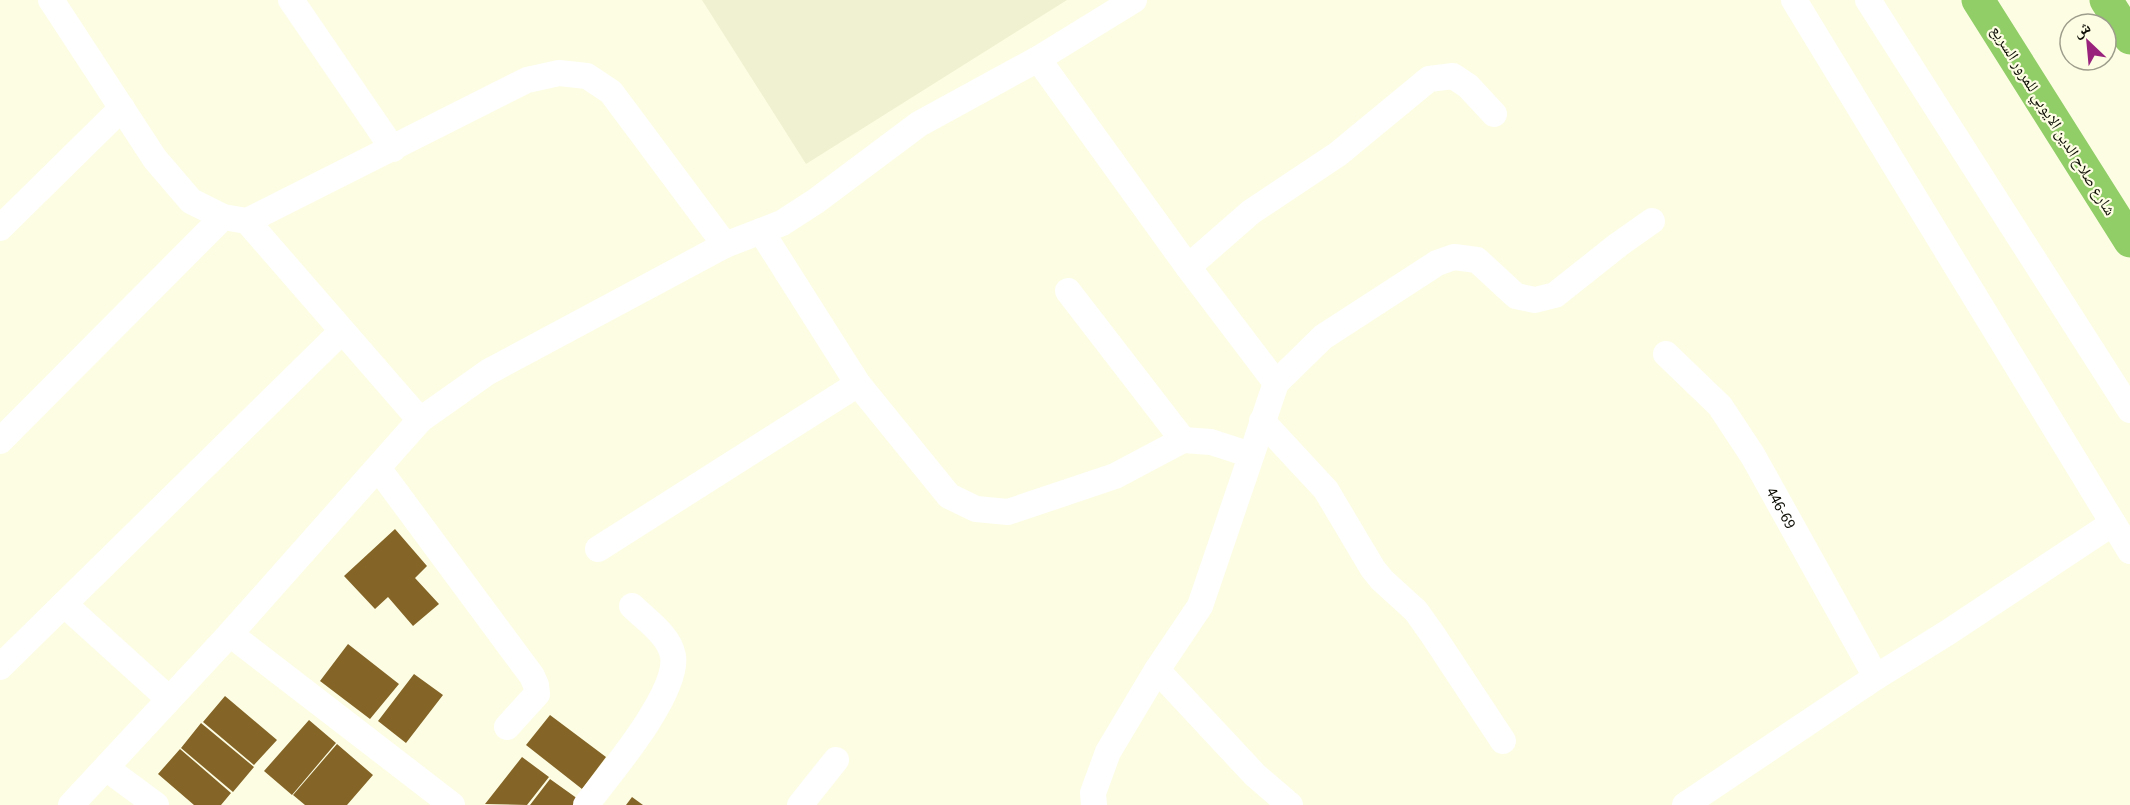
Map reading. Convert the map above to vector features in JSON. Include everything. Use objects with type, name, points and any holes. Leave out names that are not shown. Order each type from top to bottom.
[{"type":"highway","name":"شارع صلاح الدين الايوبي للمرور السريع","points":[[1978,0],[2130,241]]},
{"type":"highway","points":[[2106,0],[2130,38]]},
{"type":"street","points":[[51,0],[155,159],[191,201],[235,219],[342,331],[420,420]]},
{"type":"street","points":[[291,0],[393,148]]},
{"type":"street","points":[[72,805],[230,634],[420,420],[488,372],[725,245],[782,223],[816,201],[919,124],[1038,59],[1134,0]]},
{"type":"street","points":[[1794,0],[2130,550]]},
{"type":"street","points":[[1869,0],[2130,410]]},
{"type":"street","points":[[1038,59],[1188,267],[1276,383]]},
{"type":"street","points":[[0,441],[235,219],[393,148],[527,80],[559,73],[587,76],[611,92],[725,245]]},
{"type":"street","points":[[1188,267],[1251,212],[1338,154],[1429,79],[1453,76],[1468,86],[1494,114]]},
{"type":"street","points":[[0,228],[122,108]]},
{"type":"street","points":[[1094,805],[1093,793],[1108,752],[1157,670],[1200,606],[1276,383],[1323,337],[1437,263],[1454,256],[1477,260],[1516,296],[1535,300],[1555,295],[1652,221]]},
{"type":"street","points":[[761,231],[858,384],[950,496],[976,509],[1008,512],[1115,476],[1182,440],[1211,442],[1251,455]]},
{"type":"street","points":[[1068,291],[1182,440]]},
{"type":"street","points":[[0,667],[342,331]]},
{"type":"street","name":"446-69","points":[[1666,354],[1720,406],[1753,456],[1876,677]]},
{"type":"street","points":[[598,549],[858,384]]},
{"type":"street","points":[[1262,422],[1326,490],[1373,568],[1382,580],[1416,611],[1503,741]]},
{"type":"street","points":[[378,468],[532,676],[537,694],[507,727]]},
{"type":"street","points":[[1698,802],[1876,677],[2113,523]]},
{"type":"street","points":[[64,604],[170,699]]},
{"type":"street","points":[[586,805],[639,735],[665,691],[674,668],[673,654],[665,637],[632,606]]},
{"type":"street","points":[[230,634],[452,805]]},
{"type":"street","points":[[1157,670],[1255,775],[1290,805]]},
{"type":"street","points":[[800,805],[836,760]]},
{"type":"street","points":[[106,768],[156,805]]},
{"type":"shaded area","points":[[702,0],[1067,0],[806,164]]},
{"type":"building","points":[[395,529],[427,566],[415,578],[439,604],[413,626],[388,597],[375,609],[344,576]]},
{"type":"building","points":[[348,644],[399,684],[370,719],[320,681]]},
{"type":"building","points":[[414,674],[443,695],[406,743],[378,721]]},
{"type":"building","points":[[225,696],[277,740],[254,765],[203,722]]},
{"type":"building","points":[[550,715],[606,757],[582,789],[526,745]]},
{"type":"building","points":[[309,720],[336,743],[292,795],[264,771]]},
{"type":"building","points":[[201,723],[254,767],[233,792],[181,748]]},
{"type":"building","points":[[337,744],[373,775],[347,805],[305,805],[293,795]]},
{"type":"building","points":[[180,749],[231,793],[221,805],[194,805],[158,774]]},
{"type":"building","points":[[522,757],[549,777],[527,805],[485,804]]},
{"type":"building","points":[[550,779],[578,799],[573,805],[530,805]]},
{"type":"building","points":[[632,797],[643,805],[626,805]]}]
